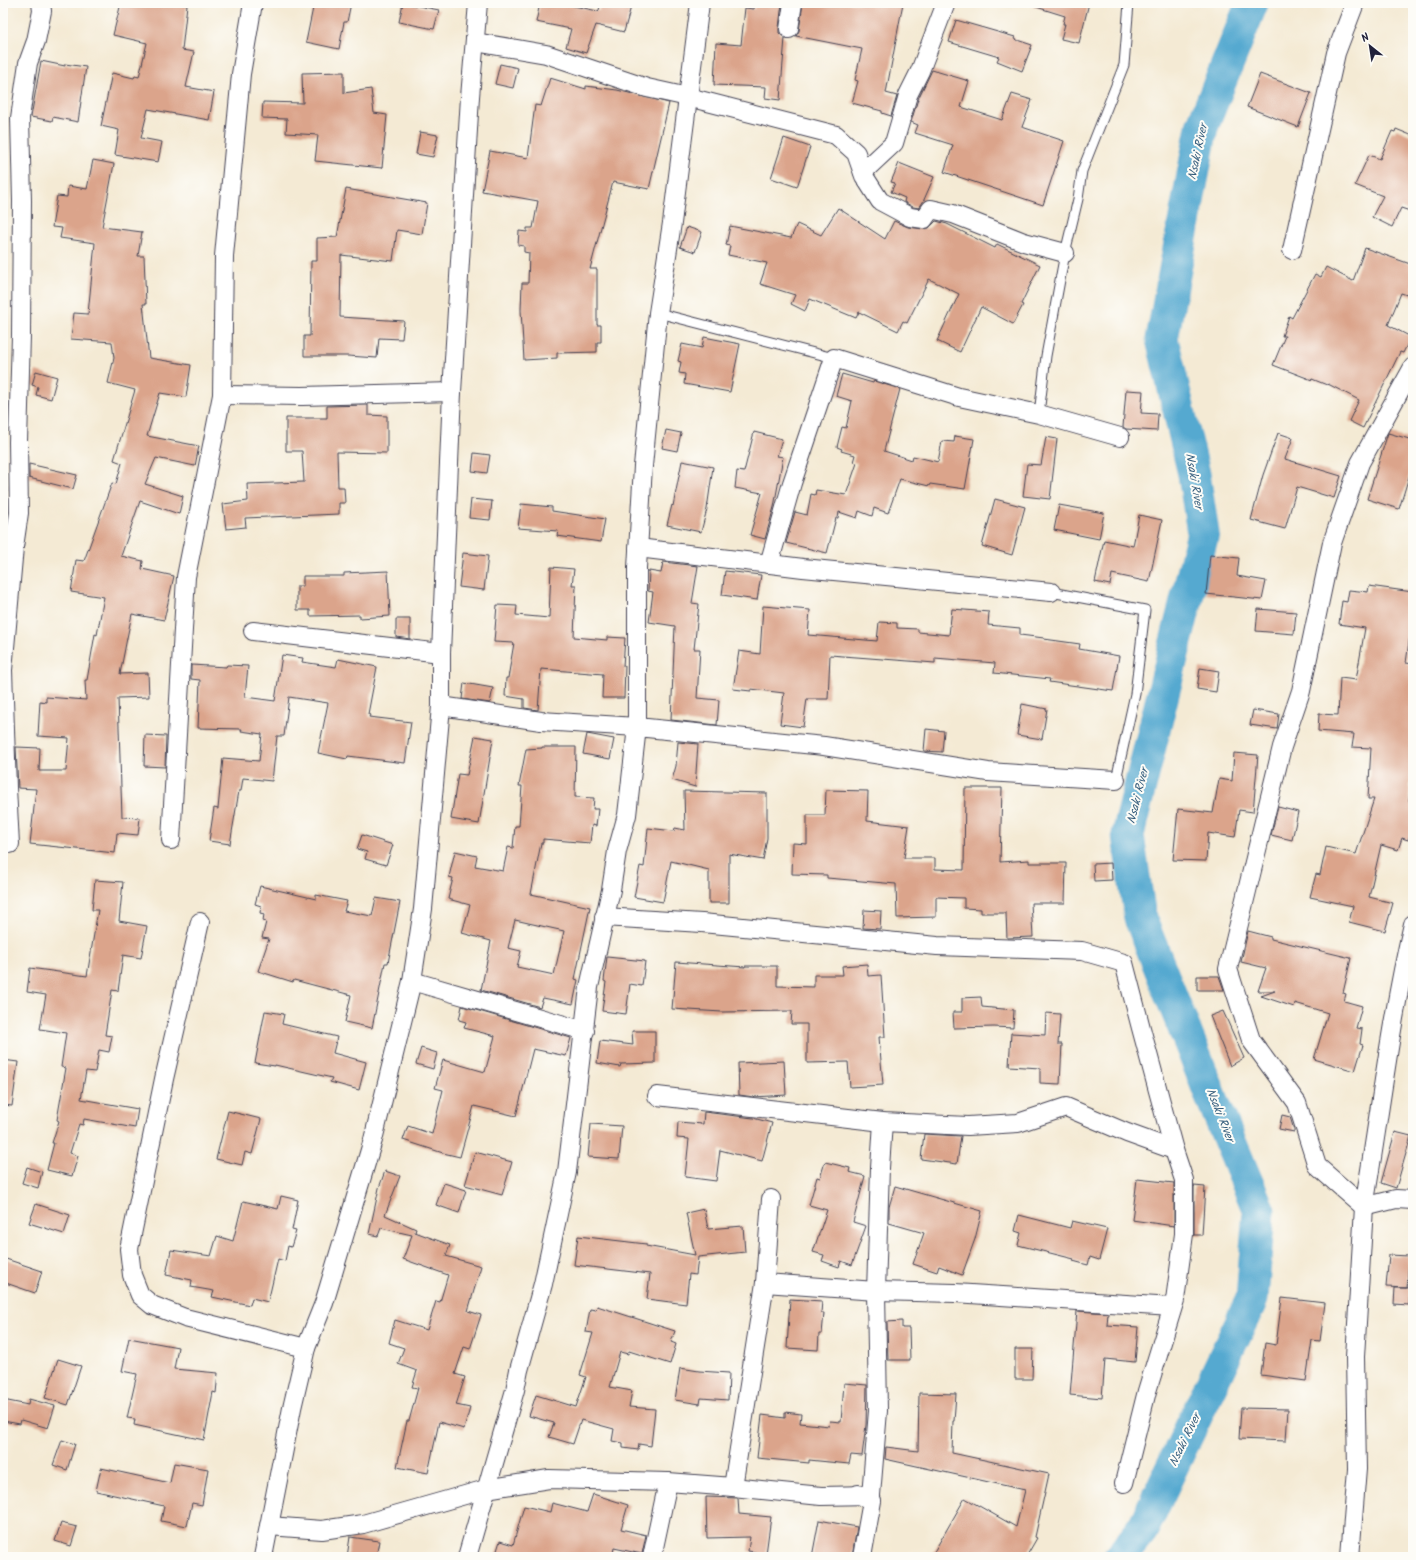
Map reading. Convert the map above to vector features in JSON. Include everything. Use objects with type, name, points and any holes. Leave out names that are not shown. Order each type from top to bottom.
[{"type":"street","points":[[10,844],[3,670],[9,546],[19,513],[18,442],[21,335],[22,200],[20,118],[28,63],[36,41],[42,11],[41,3]]},
{"type":"street","points":[[171,840],[186,577],[222,394],[224,256],[241,74],[253,3]]},
{"type":"street","points":[[262,1557],[292,1408],[306,1348],[324,1303],[373,1140],[412,981],[423,909],[441,706],[441,653],[452,392],[470,97],[478,3]]},
{"type":"street","points":[[467,1557],[515,1390],[519,1370],[543,1284],[566,1180],[585,1031],[589,987],[611,890],[617,851],[627,815],[637,727],[637,568],[643,466],[658,313],[700,3]]},
{"type":"street","points":[[789,29],[793,3]]},
{"type":"street","points":[[863,172],[894,142],[908,95],[920,71],[946,3]]},
{"type":"street","points":[[1292,250],[1336,53],[1355,3]]},
{"type":"street","points":[[475,42],[546,54],[647,88],[836,135],[856,153],[863,172],[880,201],[910,216],[924,219],[931,209],[953,214],[1024,242],[1065,253]]},
{"type":"street","points":[[769,564],[792,483],[834,358],[959,397],[1039,414],[1120,437]]},
{"type":"street","points":[[1364,1207],[1317,1166],[1297,1102],[1250,1040],[1228,969],[1282,747],[1301,691],[1332,543],[1360,463],[1413,367]]},
{"type":"street","points":[[222,394],[302,396],[452,392]]},
{"type":"street","points":[[638,548],[769,564],[1051,592]]},
{"type":"street","points":[[253,631],[441,653]]},
{"type":"street","points":[[441,706],[541,721],[637,727],[824,746],[988,772],[1116,780]]},
{"type":"street","points":[[604,917],[702,923],[937,946],[1082,951],[1124,963],[1174,1150],[1184,1180],[1184,1234],[1175,1300],[1147,1391],[1124,1483]]},
{"type":"street","points":[[200,922],[164,1079],[129,1249],[132,1275],[140,1294],[152,1305],[185,1318],[306,1348]]},
{"type":"street","points":[[1350,1557],[1357,1469],[1355,1357],[1364,1207],[1378,1127],[1389,1048],[1405,958],[1413,924]]},
{"type":"street","points":[[412,981],[585,1031]]},
{"type":"street","points":[[657,1096],[883,1122],[968,1126],[1018,1123],[1066,1107],[1127,1133],[1174,1150]]},
{"type":"street","points":[[269,1526],[322,1530],[363,1524],[486,1489],[549,1479],[668,1482],[822,1496],[858,1494],[871,1495],[878,1411],[876,1291],[883,1122]]},
{"type":"street","points":[[733,1487],[765,1283],[771,1199]]},
{"type":"street","points":[[1364,1207],[1396,1199],[1413,1200]]},
{"type":"street","points":[[765,1283],[876,1291],[955,1293],[1172,1307]]},
{"type":"street","points":[[652,1557],[668,1482]]},
{"type":"street","points":[[858,1494],[872,1501],[862,1557]]},
{"type":"lane","points":[[1039,414],[1046,356],[1065,253],[1078,199],[1082,171],[1124,65],[1129,3]]},
{"type":"lane","points":[[658,313],[834,358]]},
{"type":"lane","points":[[1051,592],[1145,610],[1135,694],[1116,780]]},
{"type":"building","points":[[121,3],[171,3],[187,5],[182,50],[194,52],[186,87],[214,92],[209,120],[148,109],[141,138],[162,142],[158,162],[115,155],[119,130],[101,126],[112,73],[134,78],[135,76],[139,77],[147,43],[113,35]]},
{"type":"building","points":[[314,3],[351,3],[347,22],[344,22],[339,49],[306,42]]},
{"type":"building","points":[[403,3],[439,10],[434,29],[399,22]]},
{"type":"building","points":[[540,3],[559,3],[598,11],[601,3],[632,3],[624,32],[596,25],[586,53],[566,47],[571,29],[536,22]]},
{"type":"building","points":[[755,3],[782,3],[779,33],[785,38],[780,100],[765,98],[766,87],[714,85],[716,43],[741,45],[745,8],[754,9]]},
{"type":"building","points":[[803,3],[903,3],[886,93],[897,96],[891,116],[882,113],[882,111],[852,103],[858,81],[855,80],[862,49],[796,36],[799,31]]},
{"type":"building","points":[[1034,3],[1089,3],[1079,43],[1061,39],[1065,24],[1063,24],[1065,16],[1033,6]]},
{"type":"building","points":[[956,20],[1015,37],[1014,39],[1032,45],[1022,71],[997,61],[999,57],[949,42]]},
{"type":"building","points":[[41,61],[65,66],[65,64],[86,67],[78,122],[53,117],[52,121],[31,117]]},
{"type":"building","points":[[500,64],[518,68],[513,88],[495,84]]},
{"type":"building","points":[[932,70],[969,81],[961,107],[1002,120],[1012,94],[1032,100],[1022,127],[1064,141],[1043,205],[944,172],[953,145],[915,133],[918,125],[911,122],[918,99]]},
{"type":"building","points":[[344,72],[344,93],[371,89],[374,113],[387,115],[382,168],[315,161],[318,135],[286,133],[287,119],[262,118],[263,102],[303,103],[302,73]]},
{"type":"building","points":[[1260,74],[1311,93],[1298,127],[1247,107]]},
{"type":"building","points":[[550,78],[586,89],[586,86],[617,90],[669,103],[649,189],[613,182],[590,269],[597,269],[597,325],[601,325],[601,342],[597,342],[597,352],[557,353],[557,358],[524,360],[521,310],[522,283],[528,283],[529,253],[524,252],[524,246],[518,245],[519,231],[527,232],[527,228],[533,228],[538,201],[482,191],[490,151],[528,158],[535,105],[541,106]]},
{"type":"building","points":[[1396,129],[1413,136],[1413,212],[1401,208],[1392,227],[1372,217],[1383,196],[1355,185],[1369,155],[1380,159],[1392,131],[1395,132]]},
{"type":"building","points":[[420,132],[438,135],[433,157],[416,154]]},
{"type":"building","points":[[784,138],[810,147],[797,187],[771,178]]},
{"type":"building","points":[[93,160],[114,164],[102,227],[142,232],[138,256],[144,256],[146,304],[143,304],[149,358],[191,365],[186,397],[160,393],[147,436],[199,446],[195,466],[156,458],[145,484],[183,496],[179,514],[140,501],[121,556],[143,561],[142,569],[174,576],[164,620],[132,614],[120,674],[148,673],[149,697],[118,698],[122,817],[140,818],[138,835],[117,833],[115,853],[30,844],[36,789],[18,788],[16,747],[40,748],[39,771],[66,771],[69,738],[38,736],[40,701],[46,702],[46,697],[86,700],[85,680],[87,680],[95,634],[97,635],[104,597],[71,592],[76,560],[84,561],[112,483],[116,484],[122,463],[114,460],[135,390],[108,383],[114,358],[112,342],[71,339],[74,313],[88,314],[95,243],[60,238],[62,228],[52,227],[57,196],[67,197],[68,186],[87,189]]},
{"type":"building","points":[[899,163],[934,177],[919,208],[913,207],[904,202],[905,198],[891,192],[895,183],[891,182]]},
{"type":"building","points":[[346,189],[427,203],[422,234],[397,230],[393,261],[341,255],[340,317],[404,321],[402,339],[379,338],[377,358],[348,356],[304,356],[304,336],[310,336],[311,261],[317,261],[317,238],[337,237]]},
{"type":"building","points":[[838,208],[885,239],[894,221],[908,227],[923,229],[929,228],[936,221],[947,224],[995,248],[997,244],[1040,265],[1013,324],[981,307],[960,352],[937,341],[959,294],[929,279],[907,323],[903,321],[898,331],[859,312],[856,318],[810,299],[805,311],[791,304],[795,295],[760,284],[767,263],[728,255],[730,246],[726,245],[730,226],[791,238],[797,224],[821,235]]},
{"type":"building","points":[[687,227],[702,232],[695,252],[680,247]]},
{"type":"building","points":[[1365,248],[1413,265],[1413,297],[1401,293],[1388,325],[1411,337],[1403,353],[1400,352],[1363,428],[1349,421],[1359,400],[1328,384],[1327,385],[1312,380],[1273,365],[1285,336],[1282,336],[1289,316],[1292,318],[1315,274],[1321,277],[1326,267],[1353,281]]},
{"type":"building","points":[[704,337],[740,344],[730,392],[684,384],[685,374],[679,373],[681,362],[678,361],[682,344],[702,348]]},
{"type":"building","points":[[36,371],[57,377],[51,399],[36,395],[38,387],[32,385]]},
{"type":"building","points":[[842,374],[873,383],[874,381],[900,389],[884,451],[912,460],[913,456],[938,462],[942,441],[954,442],[955,436],[974,439],[965,489],[930,484],[929,486],[900,479],[888,513],[874,508],[872,516],[859,511],[857,518],[839,512],[827,553],[786,543],[795,512],[807,515],[811,494],[815,495],[816,490],[846,495],[857,463],[853,462],[855,455],[841,451],[842,449],[837,447],[842,427],[846,428],[852,401],[836,396]]},
{"type":"building","points":[[1126,390],[1143,391],[1141,413],[1158,414],[1157,431],[1126,429],[1123,427]]},
{"type":"building","points":[[368,405],[368,415],[387,416],[387,453],[337,452],[338,487],[344,487],[345,503],[339,503],[339,514],[245,518],[246,527],[226,529],[223,504],[248,501],[247,484],[304,482],[302,451],[286,451],[286,418],[327,418],[327,406]]},
{"type":"building","points":[[666,430],[681,433],[677,451],[662,448]]},
{"type":"building","points":[[754,432],[782,439],[777,456],[783,457],[774,507],[765,539],[750,535],[762,493],[735,488],[737,471],[744,472]]},
{"type":"building","points":[[1278,433],[1293,438],[1285,459],[1341,476],[1334,498],[1297,487],[1285,529],[1251,520],[1263,475]]},
{"type":"building","points":[[1388,433],[1413,440],[1413,471],[1411,470],[1399,509],[1367,499]]},
{"type":"building","points":[[1046,437],[1057,439],[1050,499],[1023,496],[1027,464],[1041,465]]},
{"type":"building","points":[[474,453],[490,455],[487,473],[472,471]]},
{"type":"building","points":[[682,461],[713,467],[707,509],[701,532],[667,525],[672,505],[673,506]]},
{"type":"building","points":[[29,464],[77,475],[73,489],[29,478]]},
{"type":"building","points":[[471,499],[492,501],[490,520],[469,518]]},
{"type":"building","points":[[995,499],[1025,507],[1012,555],[982,546]]},
{"type":"building","points":[[521,504],[552,507],[552,511],[605,519],[601,542],[557,536],[558,531],[518,528]]},
{"type":"building","points":[[1059,505],[1104,513],[1099,539],[1054,530]]},
{"type":"building","points":[[1139,515],[1162,520],[1149,582],[1112,574],[1110,585],[1095,582],[1104,540],[1133,546]]},
{"type":"building","points":[[463,553],[488,556],[484,590],[459,587]]},
{"type":"building","points":[[1210,555],[1239,558],[1237,576],[1266,581],[1262,600],[1206,594]]},
{"type":"building","points":[[663,562],[698,566],[692,603],[699,604],[694,649],[700,649],[697,698],[719,700],[717,725],[671,720],[675,626],[649,622],[653,592],[648,591],[649,571],[661,573]]},
{"type":"building","points":[[551,567],[574,569],[572,585],[576,585],[574,637],[607,640],[607,637],[625,638],[623,666],[625,666],[624,698],[602,698],[603,674],[541,669],[538,710],[524,708],[524,699],[505,696],[506,678],[508,678],[514,643],[494,642],[497,605],[517,606],[516,615],[549,618]]},
{"type":"building","points":[[388,571],[390,616],[360,618],[360,615],[310,616],[310,610],[297,610],[297,586],[303,586],[303,576],[344,576],[344,573]]},
{"type":"building","points":[[725,571],[761,575],[757,600],[722,595]]},
{"type":"building","points":[[1369,586],[1413,592],[1413,613],[1406,663],[1413,664],[1413,746],[1409,801],[1413,802],[1413,826],[1408,840],[1402,838],[1398,850],[1381,845],[1369,897],[1393,903],[1385,931],[1349,922],[1353,906],[1310,897],[1316,874],[1320,875],[1326,847],[1356,854],[1374,799],[1368,799],[1371,748],[1352,747],[1354,734],[1318,731],[1319,714],[1338,715],[1340,678],[1356,680],[1365,628],[1339,624],[1342,601],[1347,602],[1349,590],[1368,592]]},
{"type":"building","points":[[763,606],[810,610],[808,635],[877,641],[879,622],[897,623],[897,628],[918,629],[918,632],[949,635],[952,609],[989,612],[988,625],[1020,628],[1020,635],[1080,644],[1079,649],[1119,656],[1113,691],[1049,682],[1050,679],[994,673],[995,663],[935,658],[935,663],[830,655],[828,699],[807,699],[803,727],[780,724],[784,693],[751,689],[751,691],[733,689],[739,651],[760,654]]},
{"type":"building","points":[[1258,609],[1296,612],[1294,634],[1256,631]]},
{"type":"building","points":[[396,619],[410,619],[410,639],[396,637]]},
{"type":"building","points":[[282,655],[303,658],[302,662],[336,667],[338,659],[377,667],[368,714],[370,715],[369,717],[411,722],[405,763],[348,756],[347,759],[318,753],[328,703],[289,697],[284,736],[277,736],[272,781],[243,778],[241,791],[239,791],[230,844],[209,841],[214,808],[218,809],[223,758],[259,761],[262,734],[241,731],[242,729],[198,728],[200,680],[191,679],[191,665],[226,667],[227,665],[248,666],[245,697],[275,701]]},
{"type":"building","points":[[1200,668],[1219,671],[1216,692],[1197,689]]},
{"type":"building","points":[[464,683],[493,688],[490,703],[462,699]]},
{"type":"building","points":[[1022,704],[1047,709],[1042,739],[1017,735]]},
{"type":"building","points":[[1253,710],[1279,714],[1277,729],[1250,725]]},
{"type":"building","points":[[926,729],[944,731],[942,752],[924,751]]},
{"type":"building","points":[[587,734],[614,739],[610,759],[583,754]]},
{"type":"building","points":[[145,735],[166,736],[165,767],[144,766]]},
{"type":"building","points":[[475,736],[493,739],[479,824],[451,819],[458,774],[467,775]]},
{"type":"building","points":[[678,742],[698,744],[695,787],[672,780],[676,766]]},
{"type":"building","points":[[576,747],[575,797],[594,798],[593,809],[598,809],[596,826],[592,825],[590,843],[543,839],[543,843],[541,843],[531,894],[590,907],[575,979],[578,980],[573,1004],[543,998],[540,1007],[481,990],[491,941],[462,933],[470,905],[448,899],[453,878],[449,877],[455,851],[477,856],[475,866],[503,871],[508,847],[513,848],[515,826],[519,826],[522,786],[519,786],[526,749]],"holes":[[[515,920],[564,931],[554,975],[517,967],[521,951],[508,948]]]},
{"type":"building","points":[[1234,753],[1258,755],[1253,812],[1239,810],[1235,837],[1208,833],[1206,861],[1173,860],[1178,809],[1213,813],[1219,779],[1232,781]]},
{"type":"building","points":[[965,788],[1002,788],[1000,862],[1029,860],[1029,863],[1066,863],[1065,903],[1031,903],[1033,937],[1007,938],[1006,913],[981,913],[981,909],[964,908],[964,898],[936,897],[936,917],[897,918],[896,884],[827,878],[827,875],[792,874],[793,843],[807,844],[807,815],[825,815],[826,790],[868,791],[867,821],[909,826],[904,858],[935,858],[935,869],[964,870]]},
{"type":"building","points":[[684,791],[767,793],[767,838],[763,860],[729,854],[729,903],[709,903],[709,870],[671,861],[663,902],[634,897],[640,866],[644,867],[648,828],[674,831],[675,828],[685,830]]},
{"type":"building","points":[[1278,807],[1298,812],[1292,840],[1271,835]]},
{"type":"building","points":[[362,835],[393,845],[386,865],[365,859],[367,852],[357,849]]},
{"type":"building","points":[[1111,863],[1112,880],[1094,881],[1093,864]]},
{"type":"building","points":[[95,880],[123,882],[119,921],[147,926],[141,958],[123,955],[118,991],[112,990],[105,1035],[112,1036],[109,1052],[99,1050],[95,1072],[86,1071],[81,1099],[138,1109],[135,1128],[84,1119],[83,1125],[79,1124],[70,1153],[78,1156],[72,1176],[47,1170],[54,1143],[52,1143],[59,1121],[57,1120],[66,1068],[61,1067],[66,1033],[40,1029],[46,995],[27,992],[30,968],[87,976],[98,910],[92,910]]},
{"type":"building","points":[[260,886],[316,899],[316,895],[347,901],[344,911],[372,916],[376,898],[400,902],[388,963],[385,963],[372,1028],[345,1022],[351,995],[294,980],[293,982],[258,971],[269,939],[262,938],[266,922],[263,921],[264,914],[260,913],[261,906],[255,904]]},
{"type":"building","points":[[864,910],[881,911],[880,929],[863,928]]},
{"type":"building","points":[[1248,931],[1271,937],[1271,939],[1351,958],[1343,993],[1346,994],[1344,1001],[1362,1006],[1356,1028],[1362,1029],[1360,1044],[1363,1045],[1355,1071],[1314,1059],[1328,1013],[1295,1003],[1294,1007],[1261,996],[1275,991],[1258,991],[1266,968],[1241,962]]},
{"type":"building","points":[[607,957],[645,961],[642,986],[630,984],[626,1014],[602,1011],[606,982],[604,981]]},
{"type":"building","points":[[676,962],[745,967],[777,966],[777,986],[814,987],[814,975],[843,975],[842,966],[867,964],[868,976],[881,975],[885,1037],[879,1037],[883,1085],[850,1087],[848,1062],[807,1063],[807,1024],[791,1024],[792,1011],[722,1012],[672,1009]]},
{"type":"building","points":[[1197,976],[1219,976],[1224,990],[1197,990]]},
{"type":"building","points":[[981,997],[982,1007],[1014,1010],[1013,1028],[954,1028],[953,1012],[962,1012],[962,998]]},
{"type":"building","points":[[462,1006],[571,1038],[566,1056],[533,1049],[516,1116],[474,1106],[460,1157],[403,1140],[408,1126],[432,1134],[443,1090],[435,1088],[443,1060],[485,1072],[495,1036],[464,1028],[466,1022],[459,1020]]},
{"type":"building","points":[[265,1011],[284,1014],[282,1024],[337,1037],[333,1053],[366,1062],[359,1090],[330,1082],[332,1078],[275,1065],[255,1063]]},
{"type":"building","points":[[1223,1011],[1244,1058],[1230,1066],[1210,1016]]},
{"type":"building","points":[[1046,1013],[1060,1014],[1058,1044],[1062,1044],[1060,1084],[1040,1083],[1040,1068],[1009,1066],[1011,1033],[1045,1035]]},
{"type":"building","points":[[632,1031],[655,1031],[655,1063],[621,1064],[620,1067],[597,1063],[600,1041],[633,1045]]},
{"type":"building","points":[[421,1048],[437,1053],[433,1069],[416,1064]]},
{"type":"building","points":[[3,1060],[18,1062],[12,1106],[3,1105]]},
{"type":"building","points":[[784,1061],[786,1095],[754,1097],[739,1095],[738,1063]]},
{"type":"building","points":[[228,1111],[261,1119],[252,1154],[245,1152],[242,1165],[216,1159]]},
{"type":"building","points":[[704,1112],[753,1118],[772,1123],[762,1161],[720,1150],[716,1181],[685,1177],[689,1139],[677,1138],[678,1122],[703,1124]]},
{"type":"building","points":[[1282,1115],[1290,1117],[1294,1132],[1279,1129]]},
{"type":"building","points":[[591,1124],[622,1126],[619,1159],[588,1157]]},
{"type":"building","points":[[1395,1132],[1411,1136],[1396,1188],[1381,1183]]},
{"type":"building","points":[[924,1134],[961,1136],[957,1164],[921,1159]]},
{"type":"building","points":[[475,1152],[512,1162],[502,1195],[465,1185]]},
{"type":"building","points":[[825,1162],[850,1168],[849,1172],[865,1176],[853,1222],[866,1226],[852,1265],[841,1261],[839,1267],[822,1261],[824,1255],[813,1252],[827,1210],[809,1205],[817,1177],[820,1178]]},
{"type":"building","points":[[27,1167],[42,1172],[38,1188],[22,1183]]},
{"type":"building","points":[[385,1171],[400,1176],[385,1215],[416,1229],[415,1232],[450,1245],[446,1256],[481,1266],[468,1311],[481,1315],[470,1349],[464,1347],[455,1374],[465,1377],[456,1405],[470,1408],[464,1429],[439,1422],[428,1473],[397,1467],[407,1421],[409,1421],[418,1388],[412,1387],[417,1371],[398,1364],[404,1348],[389,1343],[395,1320],[427,1330],[436,1301],[440,1302],[448,1275],[403,1259],[412,1235],[381,1228],[378,1236],[369,1234],[379,1188]]},
{"type":"building","points":[[1137,1179],[1174,1183],[1174,1226],[1132,1220]]},
{"type":"building","points":[[444,1183],[466,1190],[459,1213],[436,1205]]},
{"type":"building","points":[[895,1186],[982,1211],[975,1239],[962,1275],[939,1266],[937,1272],[913,1264],[924,1233],[889,1223],[889,1207]]},
{"type":"building","points":[[1194,1186],[1205,1187],[1202,1235],[1194,1235]]},
{"type":"building","points":[[281,1196],[298,1200],[292,1230],[296,1231],[291,1247],[288,1246],[285,1261],[278,1259],[268,1302],[252,1298],[250,1305],[212,1297],[214,1291],[191,1287],[192,1280],[166,1275],[171,1250],[211,1256],[217,1236],[233,1241],[243,1201],[278,1209]]},
{"type":"building","points":[[36,1204],[70,1215],[64,1234],[29,1223]]},
{"type":"building","points":[[704,1209],[708,1229],[743,1226],[745,1252],[698,1257],[696,1275],[689,1274],[686,1304],[647,1299],[650,1274],[574,1265],[578,1236],[646,1244],[646,1246],[695,1255],[686,1213]]},
{"type":"building","points":[[1019,1215],[1070,1228],[1072,1221],[1107,1229],[1099,1260],[1090,1257],[1088,1265],[1073,1261],[1074,1259],[1018,1245],[1021,1233],[1015,1231]]},
{"type":"building","points":[[1389,1255],[1409,1256],[1407,1288],[1386,1287]]},
{"type":"building","points":[[3,1258],[42,1271],[35,1293],[3,1282]]},
{"type":"building","points":[[1395,1288],[1410,1288],[1409,1305],[1394,1304]]},
{"type":"building","points":[[1282,1298],[1325,1303],[1320,1341],[1312,1340],[1306,1381],[1261,1375],[1265,1343],[1276,1345]]},
{"type":"building","points":[[790,1299],[822,1301],[821,1313],[824,1313],[822,1334],[819,1334],[818,1350],[787,1348]]},
{"type":"building","points":[[597,1306],[675,1331],[671,1342],[676,1344],[670,1364],[629,1351],[628,1354],[620,1352],[610,1387],[632,1391],[629,1407],[655,1409],[651,1446],[639,1444],[638,1450],[623,1448],[623,1443],[612,1441],[614,1429],[581,1420],[573,1444],[549,1437],[554,1423],[529,1416],[536,1395],[576,1407],[586,1377],[580,1375],[593,1333],[586,1332],[590,1309],[596,1310]]},
{"type":"building","points":[[1077,1311],[1108,1313],[1107,1325],[1138,1327],[1135,1362],[1105,1359],[1102,1398],[1070,1395]]},
{"type":"building","points":[[902,1321],[902,1328],[909,1328],[910,1360],[888,1360],[887,1322]]},
{"type":"building","points":[[129,1338],[178,1347],[174,1369],[218,1373],[216,1393],[213,1392],[204,1440],[134,1425],[135,1419],[127,1418],[137,1374],[122,1371]]},
{"type":"building","points":[[1015,1349],[1033,1349],[1032,1379],[1015,1379]]},
{"type":"building","points":[[58,1359],[81,1366],[68,1405],[45,1398]]},
{"type":"building","points":[[680,1368],[729,1373],[728,1400],[701,1398],[700,1404],[675,1400]]},
{"type":"building","points":[[844,1383],[867,1385],[866,1425],[862,1456],[851,1455],[849,1464],[809,1460],[809,1463],[757,1458],[762,1415],[785,1418],[785,1412],[801,1414],[800,1423],[829,1426],[830,1421],[841,1422]]},
{"type":"building","points":[[919,1393],[956,1394],[952,1453],[1049,1474],[1035,1537],[1037,1538],[1026,1557],[931,1557],[965,1498],[1016,1527],[1025,1490],[885,1459],[886,1447],[918,1451]]},
{"type":"building","points":[[29,1399],[55,1406],[48,1428],[21,1420],[20,1424],[3,1421],[3,1400],[28,1405]]},
{"type":"building","points":[[1241,1408],[1288,1409],[1286,1441],[1239,1439]]},
{"type":"building","points":[[62,1440],[75,1444],[67,1470],[53,1465]]},
{"type":"building","points":[[174,1463],[208,1469],[202,1505],[192,1503],[187,1526],[161,1521],[164,1506],[96,1491],[101,1468],[170,1483]]},
{"type":"building","points":[[593,1494],[628,1505],[621,1529],[646,1535],[642,1554],[614,1548],[612,1557],[495,1557],[500,1541],[513,1545],[524,1506],[550,1512],[552,1503],[587,1512]]},
{"type":"building","points":[[706,1497],[738,1498],[739,1514],[771,1517],[766,1554],[748,1551],[750,1537],[707,1538]]},
{"type":"building","points":[[819,1520],[857,1527],[852,1557],[812,1557]]},
{"type":"building","points":[[61,1523],[77,1527],[71,1546],[55,1541]]},
{"type":"building","points":[[350,1537],[379,1541],[376,1557],[347,1557]]},
{"type":"waterway","name":"Nsaki River","points":[[1120,1557],[1142,1530],[1252,1299],[1259,1211],[1213,1101],[1140,918],[1128,835],[1203,533],[1194,474],[1162,339],[1202,127],[1252,3]]}]
